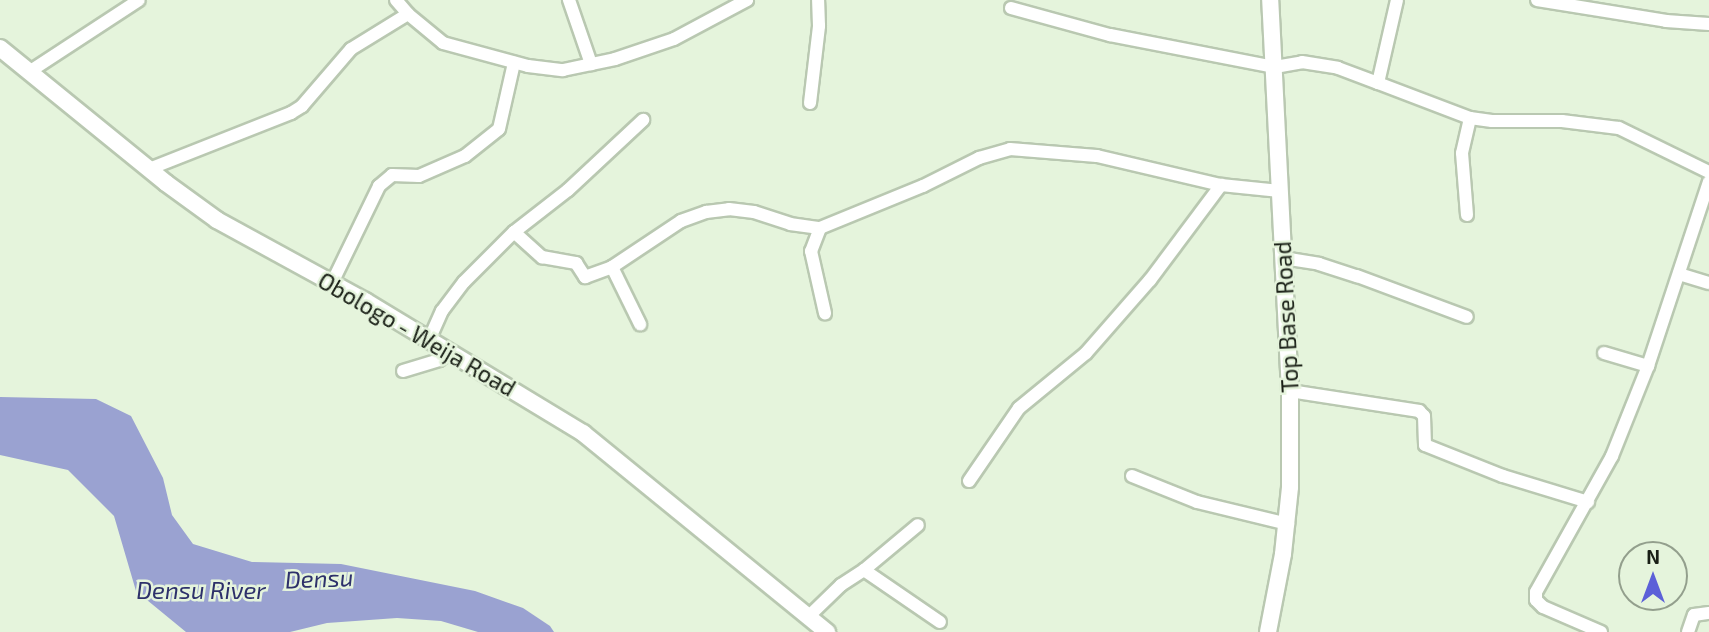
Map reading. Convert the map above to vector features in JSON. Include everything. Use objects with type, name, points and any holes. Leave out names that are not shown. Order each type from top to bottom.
[{"type":"street","points":[[29,72],[139,0]]},
{"type":"street","points":[[396,0],[408,14],[443,43],[514,63],[563,70],[674,39],[747,0]]},
{"type":"street","points":[[569,0],[591,64]]},
{"type":"street","points":[[810,103],[818,37],[817,0]]},
{"type":"street","name":"Top Base Road","points":[[1268,632],[1288,524],[1290,391],[1270,0]]},
{"type":"street","points":[[1378,83],[1397,0]]},
{"type":"street","points":[[1537,0],[1666,21],[1709,24]]},
{"type":"street","points":[[1011,8],[1086,29],[1275,66],[1302,62],[1326,66],[1471,118],[1492,121],[1562,121],[1619,128],[1709,172]]},
{"type":"street","points":[[149,169],[291,113],[302,106],[351,49],[408,14]]},
{"type":"street","name":"Obologo - Weija Road","points":[[0,48],[149,169],[217,220],[332,283],[583,433],[827,632]]},
{"type":"street","points":[[332,283],[379,186],[392,175],[419,176],[465,156],[499,128],[514,63]]},
{"type":"street","points":[[1467,215],[1462,153],[1471,118]]},
{"type":"street","points":[[429,340],[453,294],[514,232],[568,190],[643,120]]},
{"type":"street","points":[[514,232],[542,257],[576,262],[585,277],[612,267],[681,221],[706,212],[729,209],[754,212],[790,224],[820,228],[923,186],[979,158],[1010,149],[1097,156],[1221,185],[1280,191]]},
{"type":"street","points":[[1601,632],[1543,607],[1536,600],[1536,592],[1612,456],[1648,366],[1709,182]]},
{"type":"street","points":[[969,481],[1019,408],[1035,392],[1086,353],[1150,280],[1221,185]]},
{"type":"street","points":[[820,228],[811,251],[825,313]]},
{"type":"street","points":[[1283,258],[1319,264],[1357,275],[1466,317]]},
{"type":"street","points":[[612,267],[640,324]]},
{"type":"street","points":[[1679,274],[1709,284]]},
{"type":"street","points":[[403,371],[439,360],[449,352]]},
{"type":"street","points":[[1604,353],[1648,366]]},
{"type":"street","points":[[1290,391],[1419,411],[1424,416],[1426,445],[1503,476],[1588,502]]},
{"type":"street","points":[[1132,476],[1197,502],[1288,524]]},
{"type":"street","points":[[808,617],[841,585],[864,570],[918,525]]},
{"type":"street","points":[[864,570],[940,622]]},
{"type":"street","points":[[1688,632],[1694,615],[1709,614]]},
{"type":"water","name":"Densu River","points":[[0,397],[96,399],[131,416],[163,478],[172,515],[193,544],[252,562],[341,564],[475,591],[523,608],[550,626],[554,632],[478,632],[441,621],[397,618],[327,623],[290,632],[186,632],[136,591],[114,516],[68,470],[0,455]]},
{"type":"water label","name":"Densu","points":[[319,578]]}]
